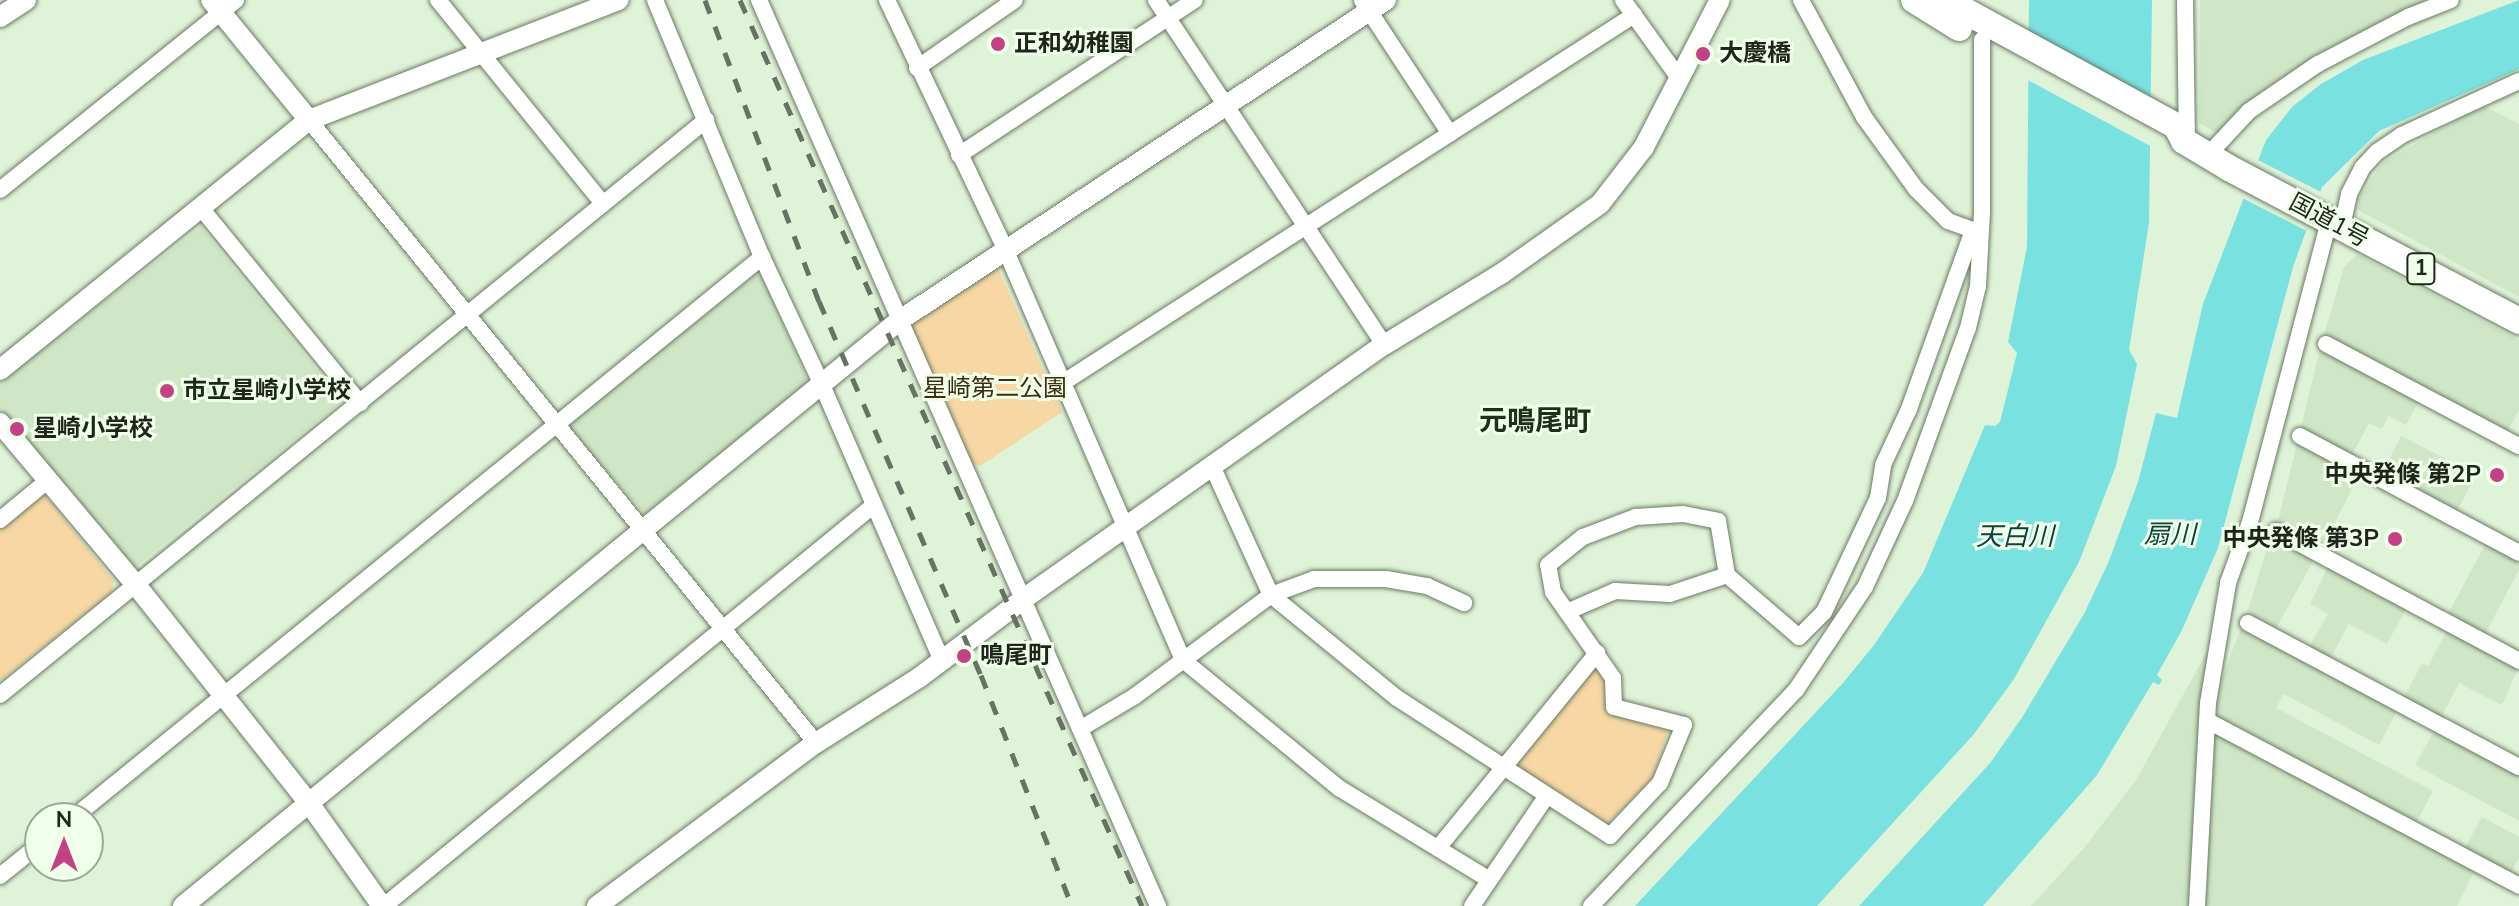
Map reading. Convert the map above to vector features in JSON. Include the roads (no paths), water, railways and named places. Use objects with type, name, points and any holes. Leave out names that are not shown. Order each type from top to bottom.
[{"type":"highway","name":"国道1号","points":[[1914,0],[2519,321]]},
{"type":"highway","name":"国道1号","points":[[1945,0],[1986,36]]},
{"type":"street","points":[[0,17],[26,0]]},
{"type":"street","points":[[438,0],[603,204]]},
{"type":"street","points":[[0,370],[309,120],[619,0]]},
{"type":"street","points":[[655,0],[762,257],[822,385],[941,659]]},
{"type":"street","points":[[759,0],[1158,906]]},
{"type":"street","points":[[887,0],[1006,251],[1183,660],[1339,788],[1488,879]]},
{"type":"street","points":[[917,68],[1015,0]]},
{"type":"street","points":[[1156,0],[1384,345]]},
{"type":"street","points":[[959,155],[1195,0]]},
{"type":"street","points":[[1623,0],[1679,78]]},
{"type":"street","points":[[597,906],[816,743],[920,677],[1022,600],[1384,345],[1501,274],[1600,204],[1644,147],[1720,0]]},
{"type":"street","points":[[1801,0],[1864,117],[1916,189],[1948,221],[1977,230]]},
{"type":"street","points":[[2185,0],[2193,146],[2318,64],[2397,23],[2451,0]]},
{"type":"street","points":[[0,190],[223,4],[309,120],[641,532],[816,743]]},
{"type":"street","points":[[183,906],[900,320],[1226,106],[1372,4],[1450,134]]},
{"type":"street","points":[[1061,384],[1634,15]]},
{"type":"street","points":[[1591,906],[1796,690],[1865,587],[1905,501],[1968,328],[1978,286],[1977,230],[1986,36]]},
{"type":"street","points":[[2197,906],[2208,721],[2228,583],[2250,522],[2331,222],[2362,168],[2377,152],[2402,135],[2519,81]]},
{"type":"street","points":[[0,695],[706,120]]},
{"type":"street","points":[[201,208],[360,403]]},
{"type":"street","points":[[1213,468],[1271,595],[1397,698],[1610,836],[1660,783],[1684,725],[1614,707],[1613,678],[1553,592],[1548,565],[1583,537],[1636,517],[1683,514],[1718,521],[1727,575],[1799,637],[1824,612],[1878,498],[1883,465],[1909,409],[1977,230]]},
{"type":"street","points":[[93,802],[762,257]]},
{"type":"street","points":[[2326,344],[2519,446]]},
{"type":"street","points":[[0,423],[136,585],[309,803],[383,906],[874,505]]},
{"type":"street","points":[[2300,436],[2519,553]]},
{"type":"street","points":[[0,520],[47,481]]},
{"type":"street","points":[[2276,531],[2519,661]]},
{"type":"street","points":[[1569,611],[1615,591],[1670,594],[1727,575]]},
{"type":"street","points":[[1080,729],[1135,696],[1271,595],[1314,579],[1386,579],[1427,586],[1464,603]]},
{"type":"street","points":[[2248,623],[2519,767]]},
{"type":"street","points":[[1438,848],[1597,653]]},
{"type":"street","points":[[2208,721],[2519,886]]},
{"type":"street","points":[[1472,906],[1546,797]]},
{"type":"street","points":[[0,876],[24,857]]},
{"type":"water","name":"天白川","points":[[2029,0],[2152,0],[2149,223],[2129,350],[2137,364],[2116,466],[2079,562],[2014,679],[1974,734],[1817,906],[1635,906],[1843,683],[1874,645],[1923,573],[1985,425],[1995,426],[2000,422],[2017,353],[2008,342],[2027,247]]},
{"type":"water","name":"扇川","points":[[2519,0],[2519,69],[2379,131],[2322,187],[2293,267],[2218,548],[2182,630],[2157,675],[2162,680],[2159,685],[2153,682],[2097,775],[1983,906],[1859,906],[1991,762],[2023,716],[2084,614],[2109,561],[2138,482],[2156,413],[2177,418],[2203,304],[2266,140],[2293,106],[2321,84],[2363,60]]},
{"type":"railway","points":[[705,0],[819,301],[981,675],[1072,906]]},
{"type":"railway","points":[[740,0],[1142,906]]},
{"type":"place","name":"正和幼稚園","points":[[998,44]]},
{"type":"place","name":"大慶橋","points":[[1703,54]]},
{"type":"place","name":"市立星崎小学校","points":[[167,391]]},
{"type":"place","name":"星崎小学校","points":[[17,429]]},
{"type":"place","name":"中央発條 第2P","points":[[2497,475]]},
{"type":"place","name":"中央発條 第3P","points":[[2395,539]]},
{"type":"place","name":"鳴尾町","points":[[964,656]]},
{"type":"district","name":"元鳴尾町","points":[[1535,421]]},
{"type":"park label","name":"星崎第二公園","points":[[995,389]]}]
